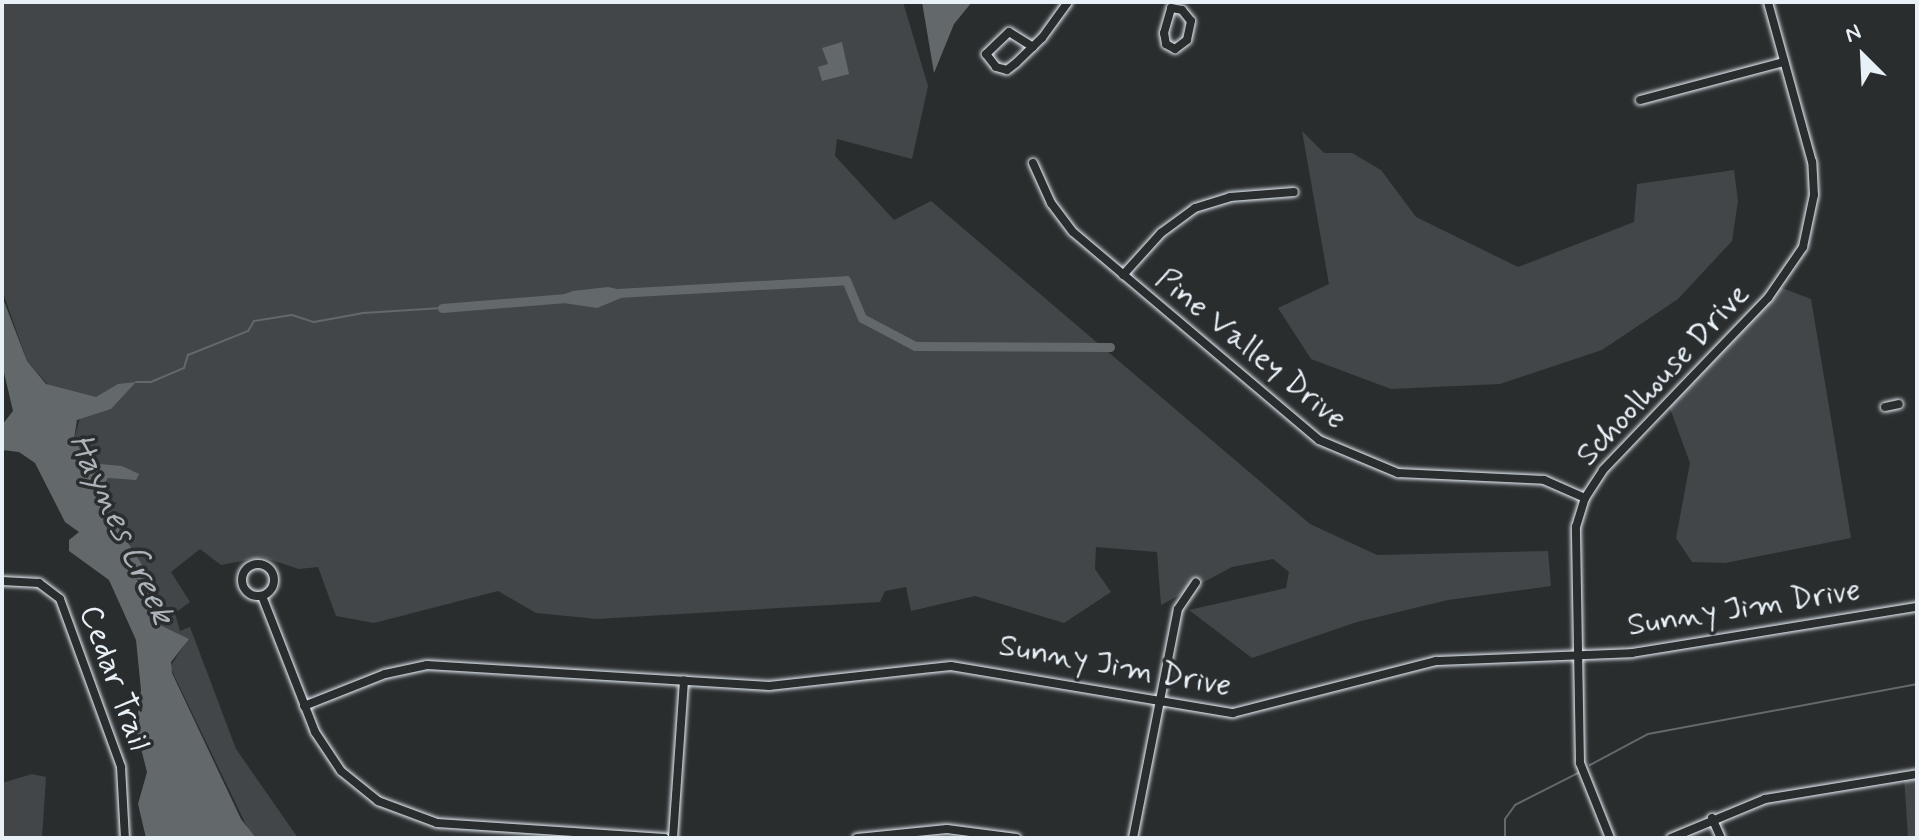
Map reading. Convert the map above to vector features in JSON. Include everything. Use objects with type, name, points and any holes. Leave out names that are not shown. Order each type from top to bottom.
[{"type":"street","points":[[1033,47],[1009,32],[986,54],[996,67],[1007,70],[1033,47],[1068,2]]},
{"type":"street","name":"Schoolhouse Drive","points":[[1610,838],[1580,763],[1575,541],[1585,498],[1622,449],[1768,298],[1803,247],[1814,195],[1812,162],[1768,2]]},
{"type":"street","points":[[1169,5],[1182,10],[1191,21],[1187,40],[1175,49],[1166,44],[1164,33],[1169,5]]},
{"type":"street","points":[[1640,100],[1784,62]]},
{"type":"street","name":"Pine Valley Drive","points":[[1033,163],[1061,217],[1123,275],[1310,433],[1338,450],[1398,473],[1535,479],[1585,498]]},
{"type":"street","points":[[1123,275],[1161,233],[1195,208],[1230,197],[1294,192]]},
{"type":"street","points":[[1885,407],[1899,404]]},
{"type":"street","points":[[258,563],[272,570],[275,580],[262,596],[247,592],[242,582],[244,572],[258,563]]},
{"type":"street","name":"Cedar Trail","points":[[2,581],[39,583],[60,599],[121,767],[125,838]]},
{"type":"street","points":[[1133,838],[1178,609],[1196,582]]},
{"type":"street","points":[[262,596],[304,706],[341,771],[401,812],[449,825],[665,838]]},
{"type":"street","name":"Sunny Jim Drive","points":[[304,706],[385,674],[427,665],[769,686],[910,667],[964,666],[1160,704],[1233,713],[1436,661],[1576,656],[1676,648],[1917,607]]},
{"type":"street","points":[[673,838],[684,680]]},
{"type":"street","points":[[1671,838],[1712,818],[1765,799],[1917,774]]},
{"type":"street","points":[[1712,818],[1721,838]]},
{"type":"street","points":[[857,838],[947,829],[1016,838]]},
{"type":"shaded area","points":[[2,2],[903,2],[928,86],[912,159],[837,139],[835,156],[894,220],[931,201],[1310,524],[1377,555],[1548,551],[1551,586],[1448,600],[1357,622],[1252,658],[1189,610],[1286,588],[1289,572],[1273,559],[1232,567],[1161,605],[1157,552],[1096,547],[1095,569],[1111,592],[1064,623],[975,596],[911,611],[906,587],[885,591],[880,602],[597,619],[536,613],[498,591],[374,623],[336,616],[318,567],[299,569],[262,557],[221,565],[200,549],[171,572],[190,602],[175,613],[180,631],[190,627],[236,749],[298,838],[258,838],[250,833],[170,667],[188,639],[158,624],[143,566],[97,495],[108,478],[136,476],[88,463],[74,439],[80,418],[110,409],[88,396],[49,386],[27,361],[2,290]]},
{"type":"shaded area","points":[[922,2],[972,2],[954,24],[934,73]]},
{"type":"shaded area","points":[[842,42],[849,74],[822,81],[818,67],[828,64],[822,48]]},
{"type":"shaded area","points":[[1302,131],[1324,153],[1352,153],[1381,170],[1416,217],[1518,267],[1634,222],[1637,184],[1734,170],[1738,201],[1732,241],[1678,299],[1602,350],[1500,384],[1391,389],[1311,359],[1278,308],[1329,284]]},
{"type":"shaded area","points":[[1777,286],[1811,299],[1851,538],[1725,563],[1692,562],[1676,538],[1690,463],[1667,400]]},
{"type":"shaded area","points":[[608,287],[626,291],[626,296],[597,308],[557,302],[556,297],[573,291]]},
{"type":"shaded area","points":[[2,296],[27,361],[46,384],[96,397],[118,384],[136,382],[111,409],[77,420],[74,439],[88,463],[122,466],[139,474],[136,480],[108,478],[97,495],[143,566],[158,624],[189,639],[171,662],[172,673],[241,819],[256,838],[146,838],[138,804],[147,772],[136,729],[141,690],[136,640],[109,580],[69,551],[69,540],[79,532],[65,522],[35,463],[19,452],[2,450],[2,425],[13,411],[2,364]]},
{"type":"shaded area","points":[[32,774],[46,777],[42,838],[2,838],[2,783]]},
{"type":"shaded area","points":[[1917,774],[1917,838],[1908,838],[1904,776]]},
{"type":"waterway","points":[[617,293],[846,280],[862,318],[915,346],[1110,347]]},
{"type":"waterway","points":[[442,308],[567,298]]},
{"type":"waterway","points":[[136,382],[151,382],[184,368],[188,355],[248,331],[254,321],[292,315],[314,322],[363,313],[442,308]]},
{"type":"waterway","points":[[1590,765],[1648,734],[1917,684]]},
{"type":"waterway","points":[[1505,838],[1505,819],[1515,805],[1578,773]]},
{"type":"water label","name":"Haynes Creek","points":[[121,529]]}]
